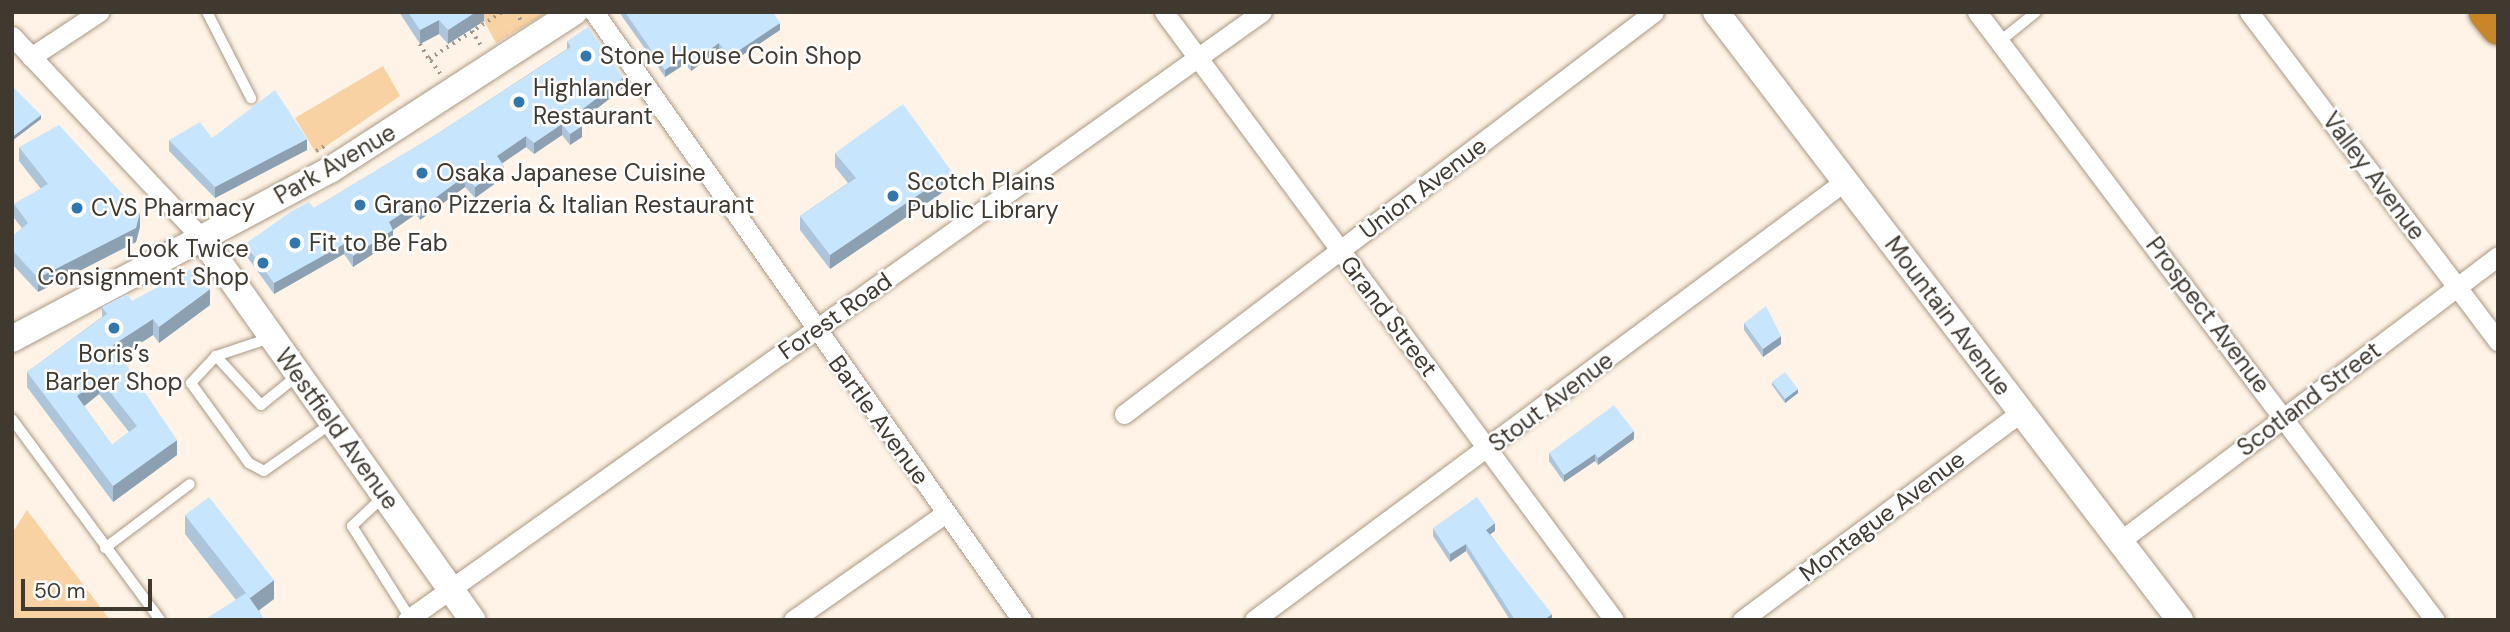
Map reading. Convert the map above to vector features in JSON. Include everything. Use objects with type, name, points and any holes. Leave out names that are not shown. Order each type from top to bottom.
[{"type":"highway","points":[[2486,12],[2498,27]]},
{"type":"street","points":[[31,57],[99,12]]},
{"type":"street","name":"Park Avenue","points":[[12,338],[330,170],[574,12]]},
{"type":"street","name":"Bartle Avenue","points":[[594,12],[815,330],[1022,620]]},
{"type":"street","name":"Grand Street","points":[[1164,12],[1614,620]]},
{"type":"street","name":"Forest Road","points":[[409,619],[1262,12]]},
{"type":"street","name":"Union Avenue","points":[[1124,414],[1654,12]]},
{"type":"street","name":"Mountain Avenue","points":[[1716,12],[2180,620]]},
{"type":"street","name":"Prospect Avenue","points":[[1977,12],[2286,416],[2435,620]]},
{"type":"street","name":"Valley Avenue","points":[[2249,12],[2498,341]]},
{"type":"street","points":[[12,36],[202,238]]},
{"type":"street","name":"Stout Avenue","points":[[1254,620],[1488,449],[1845,181]]},
{"type":"street","name":"Westfield Avenue","points":[[202,238],[472,620]]},
{"type":"street","name":"Scotland Street","points":[[2120,541],[2498,256]]},
{"type":"street","name":"Montague Avenue","points":[[1742,620],[2021,412]]},
{"type":"street","points":[[793,620],[946,513]]},
{"type":"lane","points":[[206,12],[251,98]]},
{"type":"lane","points":[[2000,42],[2036,12]]},
{"type":"lane","points":[[271,337],[216,356],[191,383],[249,463],[264,471],[332,422]]},
{"type":"lane","points":[[216,356],[261,405],[299,375]]},
{"type":"lane","points":[[12,419],[160,620]]},
{"type":"lane","points":[[105,548],[190,484]]},
{"type":"lane","points":[[384,496],[352,526],[409,619]]},
{"type":"path","points":[[429,58],[502,12]]},
{"type":"path","points":[[516,12],[522,22]]},
{"type":"path","points":[[471,31],[482,47]]},
{"type":"path","points":[[420,44],[440,74]]},
{"type":"shaded area","points":[[479,12],[548,12],[496,43]]},
{"type":"shaded area","points":[[383,66],[400,96],[316,153],[295,118]]},
{"type":"shaded area","points":[[27,510],[110,620],[12,620],[12,533]]},
{"type":"building","points":[[408,12],[476,12],[448,30],[439,20],[420,30]]},
{"type":"building","points":[[625,12],[773,12],[780,23],[729,57],[719,43],[691,63],[685,56],[665,70]]},
{"type":"building","points":[[588,27],[623,78],[575,115],[582,126],[570,134],[562,124],[534,143],[526,136],[497,156],[504,166],[475,187],[465,176],[420,209],[416,204],[389,222],[393,230],[353,256],[344,244],[274,283],[245,244],[292,211],[309,202],[314,208],[437,134],[571,47],[567,41]]},
{"type":"building","points":[[12,86],[41,115],[12,137]]},
{"type":"building","points":[[275,90],[307,139],[215,187],[169,140],[200,122],[212,138]]},
{"type":"building","name":"Scotch Plains Public Library","points":[[903,104],[952,172],[830,255],[800,216],[856,178],[835,153]]},
{"type":"building","name":"CVS Pharmacy","points":[[59,125],[140,213],[136,228],[38,278],[12,250],[12,237],[28,223],[14,204],[48,184],[19,147]]},
{"type":"building","points":[[195,267],[210,289],[159,327],[153,319],[113,345],[177,440],[113,486],[27,372],[107,314],[102,307],[127,294],[132,301]],"holes":[[[99,378],[137,426],[112,445],[77,396]]]},
{"type":"building","points":[[1766,306],[1781,336],[1763,349],[1744,323]]},
{"type":"building","points":[[1785,372],[1798,389],[1785,399],[1772,382]]},
{"type":"building","points":[[1614,405],[1634,431],[1598,458],[1595,454],[1564,475],[1549,453]]},
{"type":"building","points":[[209,497],[274,580],[250,598],[185,515]]},
{"type":"building","points":[[1477,497],[1495,523],[1486,530],[1552,614],[1544,620],[1515,620],[1466,544],[1450,554],[1433,528]]},
{"type":"building","points":[[246,593],[263,617],[260,620],[204,620]]},
{"type":"place","name":"Stone House Coin Shop","points":[[586,56]]},
{"type":"place","name":"Highlander Restaurant","points":[[519,102]]},
{"type":"place","name":"Osaka Japanese Cuisine","points":[[422,173]]},
{"type":"place","name":"Scotch Plains Public Library","points":[[893,196]]},
{"type":"place","name":"Grano Pizzeria & Italian Restaurant","points":[[360,205]]},
{"type":"place","name":"CVS Pharmacy","points":[[77,208]]},
{"type":"place","name":"Fit to Be Fab","points":[[295,243]]},
{"type":"place","name":"Look Twice Consignment Shop","points":[[263,263]]},
{"type":"place","name":"Boris’s Barber Shop","points":[[114,328]]}]
